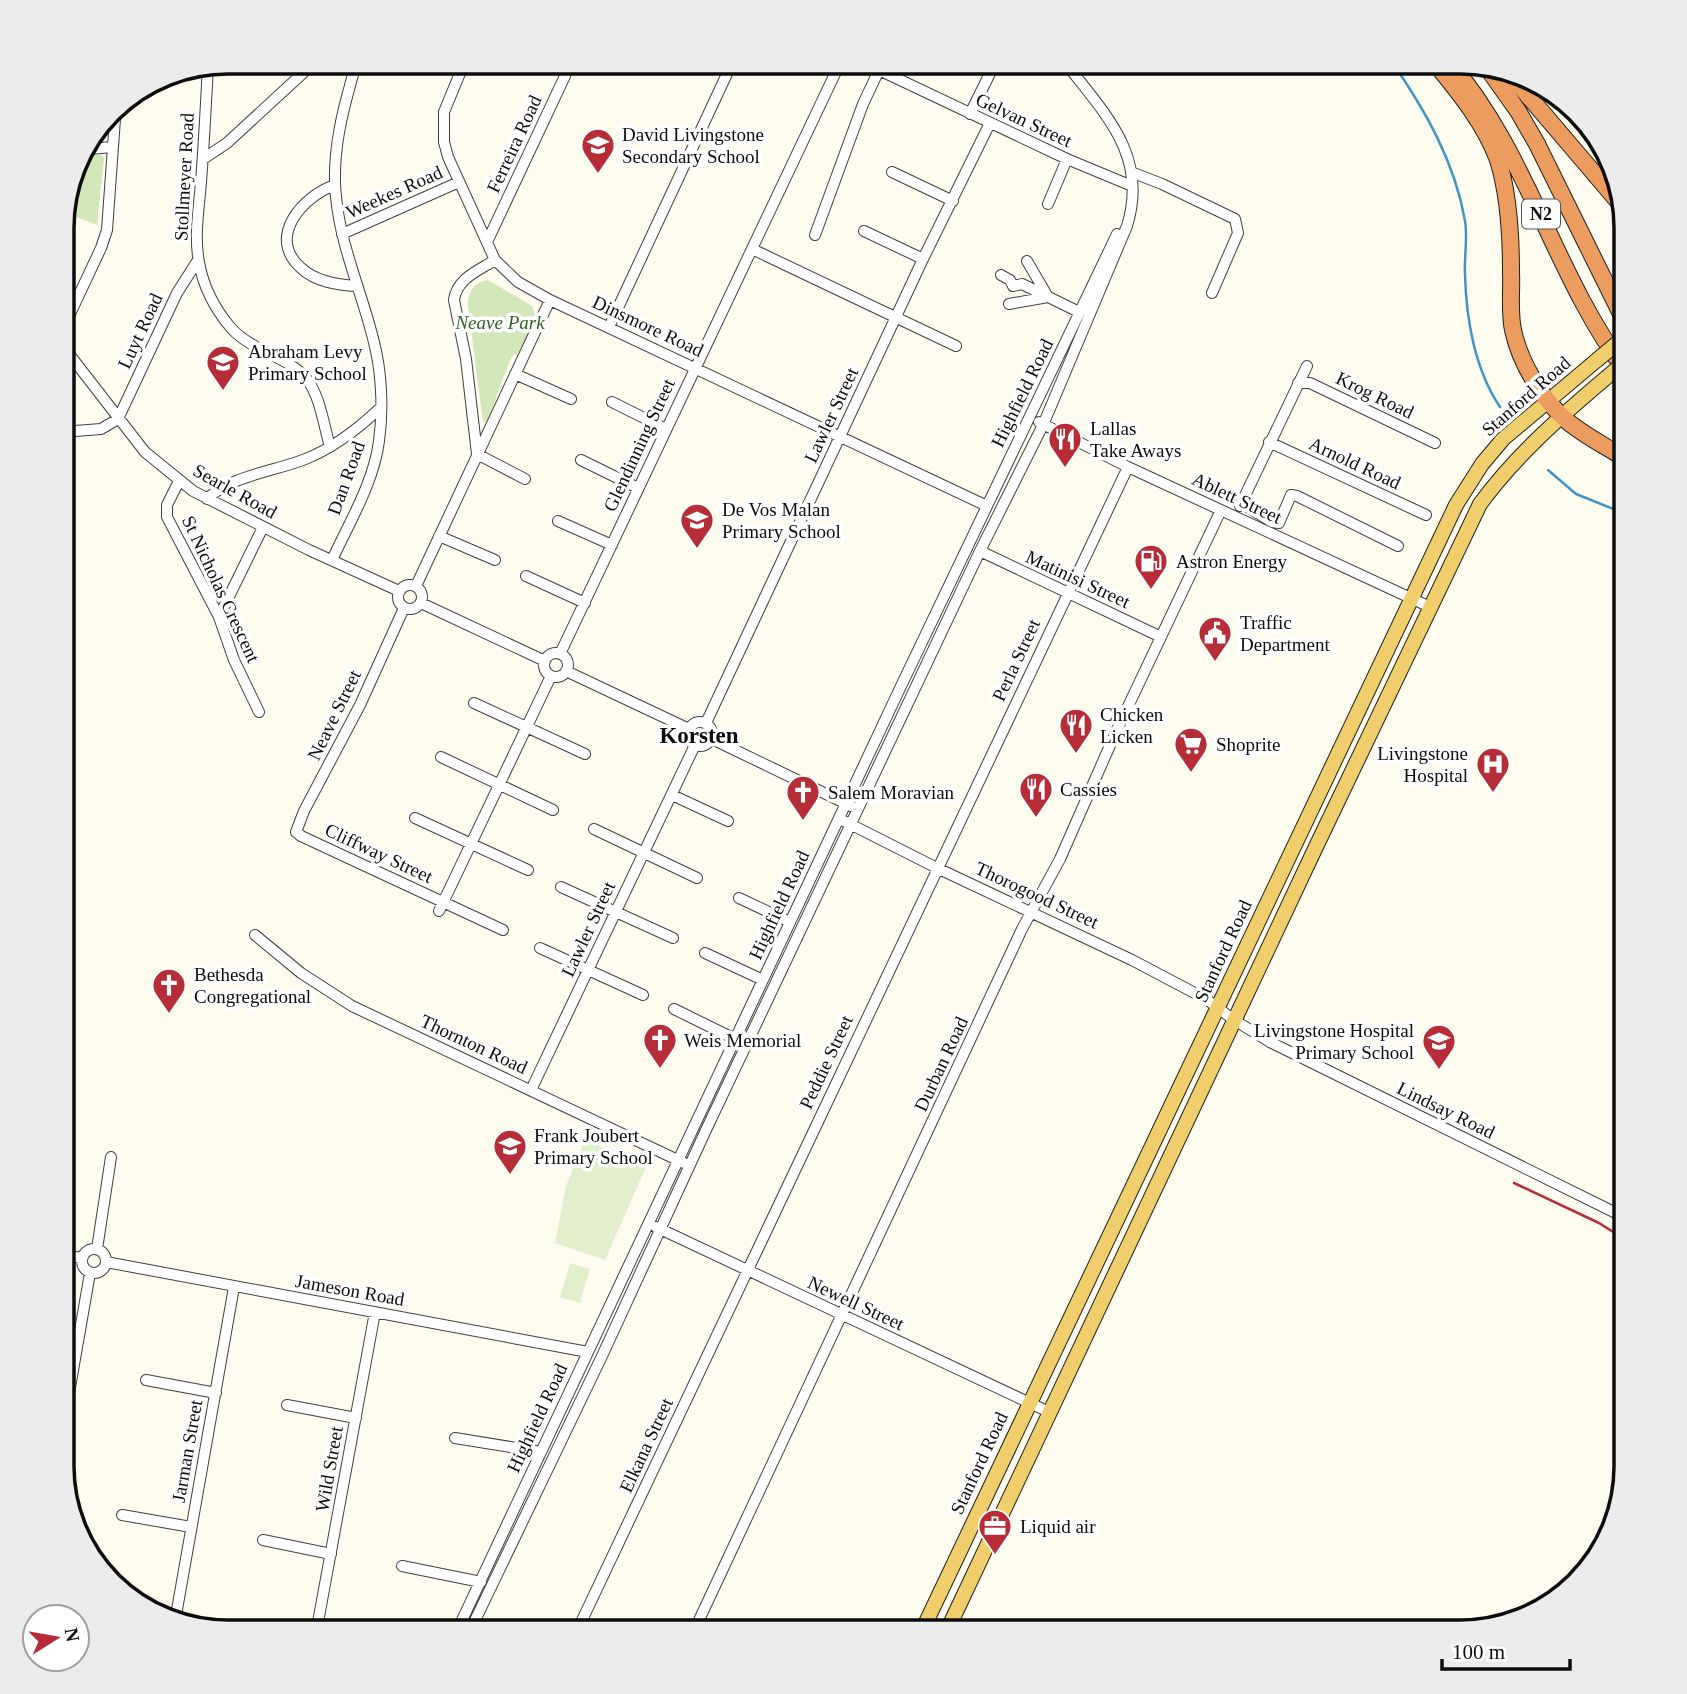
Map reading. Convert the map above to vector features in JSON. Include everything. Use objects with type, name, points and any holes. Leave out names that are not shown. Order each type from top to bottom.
[{"type":"highway","points":[[1443,74],[1473,114],[1497,159],[1507,201],[1512,328],[1517,346],[1540,389],[1562,416],[1614,451]]},
{"type":"highway","name":"N2","points":[[1458,74],[1484,109],[1511,154],[1583,306],[1614,355]]},
{"type":"highway","name":"N2","points":[[1495,78],[1518,111],[1536,144],[1614,300]]},
{"type":"highway","points":[[1520,86],[1609,191]]},
{"type":"main road","name":"Stanford Road","points":[[927,1620],[1456,505],[1482,464],[1513,429],[1614,346]]},
{"type":"main road","name":"Stanford Road","points":[[952,1620],[1480,504],[1503,473],[1614,371]]},
{"type":"street","points":[[203,159],[227,143],[302,74]]},
{"type":"street","name":"Dan Road","points":[[332,560],[361,497],[375,459],[380,431],[379,365],[342,234],[335,185],[339,131],[354,74]]},
{"type":"street","name":"Dinsmore Road","points":[[459,74],[442,122],[445,148],[495,260],[508,274],[550,299],[987,506]]},
{"type":"street","name":"Ferreira Road","points":[[487,242],[566,74]]},
{"type":"street","points":[[609,327],[727,74]]},
{"type":"street","name":"Glendinning Street","points":[[561,654],[835,74]]},
{"type":"street","points":[[815,236],[863,104],[877,74]]},
{"type":"street","name":"Gelvan Street","points":[[887,74],[1132,190]]},
{"type":"street","points":[[970,114],[990,74]]},
{"type":"street","points":[[1073,74],[1112,124],[1123,143],[1131,172],[1132,190]]},
{"type":"street","name":"Stollmeyer Road","points":[[207,75],[197,230],[198,260],[208,292],[230,327],[255,348],[291,366],[307,379],[314,392],[330,447]]},
{"type":"street","name":"Lawler Street","points":[[706,723],[923,259],[990,123]]},
{"type":"street","points":[[74,306],[105,240],[115,124]]},
{"type":"street","points":[[95,148],[113,147]]},
{"type":"street","points":[[1048,204],[1067,159]]},
{"type":"street","points":[[892,172],[953,201]]},
{"type":"street","points":[[1131,172],[1235,219],[1238,233],[1212,293]]},
{"type":"street","name":"Weekes Road","points":[[342,234],[459,182]]},
{"type":"street","points":[[335,185],[318,192],[300,208],[292,220],[287,240],[296,263],[307,273],[336,284],[357,286]]},
{"type":"street","name":"Highfield Road","points":[[469,1620],[481,1582],[541,1452],[867,758],[1031,417],[1121,224],[1132,190]]},
{"type":"street","name":"Highfield Road","points":[[471,1620],[661,1230],[857,810],[1043,425],[1127,226],[1132,190]]},
{"type":"street","points":[[864,231],[923,259]]},
{"type":"street","points":[[752,248],[956,346]]},
{"type":"street","name":"Luyt Road","points":[[118,419],[177,293],[198,260]]},
{"type":"street","points":[[477,454],[466,359],[454,300],[463,280],[495,260]]},
{"type":"street","points":[[1027,261],[1048,297]]},
{"type":"street","points":[[1006,277],[1017,276],[1022,284],[1079,312]]},
{"type":"street","points":[[1009,304],[1048,297]]},
{"type":"street","points":[[416,586],[550,299]]},
{"type":"street","name":"Searle Road","points":[[74,361],[145,452],[179,481],[207,499],[399,591]]},
{"type":"street","points":[[1236,515],[1307,366]]},
{"type":"street","points":[[515,374],[571,399]]},
{"type":"street","name":"Krog Road","points":[[1298,383],[1310,383],[1435,443]]},
{"type":"street","points":[[612,402],[666,429]]},
{"type":"street","points":[[207,499],[222,487],[299,461],[330,447],[380,408]]},
{"type":"street","name":"Ablett Street","points":[[1031,417],[1128,467],[1430,607]]},
{"type":"street","points":[[74,431],[101,429],[118,419]]},
{"type":"street","name":"Arnold Road","points":[[1269,442],[1426,515]]},
{"type":"street","points":[[477,454],[525,479]]},
{"type":"street","points":[[582,460],[638,488]]},
{"type":"street","name":"Perla Street","points":[[937,868],[1128,467]]},
{"type":"street","name":"St Nicholas Crescent","points":[[179,481],[167,505],[167,517],[219,617],[234,660],[259,712]]},
{"type":"street","points":[[1241,503],[1272,522],[1279,523],[1287,498],[1291,495],[1297,496],[1398,546]]},
{"type":"street","name":"Durban Road","points":[[698,1620],[1032,911],[1060,859],[1079,812],[1221,510]]},
{"type":"street","points":[[558,521],[611,545]]},
{"type":"street","points":[[219,617],[263,527]]},
{"type":"street","points":[[439,536],[495,560]]},
{"type":"street","name":"Matinisi Street","points":[[980,551],[1161,637]]},
{"type":"street","points":[[526,576],[585,603]]},
{"type":"street","points":[[405,585],[416,586],[421,592],[421,603],[414,608],[404,608],[398,598],[399,591],[405,585]]},
{"type":"street","points":[[421,603],[545,661]]},
{"type":"street","name":"Neave Street","points":[[298,835],[296,828],[354,716],[404,608]]},
{"type":"street","points":[[552,654],[561,654],[567,661],[566,671],[559,677],[551,676],[545,669],[545,661],[552,654]]},
{"type":"street","points":[[566,671],[689,729]]},
{"type":"street","points":[[503,930],[442,907],[551,676]]},
{"type":"street","points":[[474,703],[585,754]]},
{"type":"street","points":[[696,722],[706,723],[712,730],[712,739],[705,746],[695,745],[690,740],[689,729],[696,722]]},
{"type":"street","points":[[712,739],[857,810]]},
{"type":"street","name":"Lawler Street","points":[[531,1090],[695,745]]},
{"type":"street","points":[[441,757],[553,810]]},
{"type":"street","points":[[867,758],[880,763]]},
{"type":"street","points":[[672,795],[728,821]]},
{"type":"street","points":[[415,818],[528,870]]},
{"type":"street","name":"Thorogood Street","points":[[839,818],[937,868],[1132,960],[1218,1007]]},
{"type":"street","points":[[594,829],[697,878]]},
{"type":"street","name":"Cliffway Street","points":[[298,835],[442,907]]},
{"type":"street","name":"Peddie Street","points":[[746,1271],[937,868]]},
{"type":"street","points":[[561,887],[673,939]]},
{"type":"street","points":[[739,898],[790,922]]},
{"type":"street","name":"Thornton Road","points":[[256,935],[301,973],[352,1006],[690,1166]]},
{"type":"street","points":[[540,948],[643,995]]},
{"type":"street","points":[[705,953],[763,981]]},
{"type":"street","name":"Lindsay Road","points":[[1218,1007],[1270,1042],[1614,1212]]},
{"type":"street","points":[[674,1009],[735,1039]]},
{"type":"street","points":[[97,1249],[111,1157]]},
{"type":"street","name":"Newell Street","points":[[649,1224],[1049,1412]]},
{"type":"street","points":[[89,1249],[97,1249],[105,1255],[106,1262],[102,1270],[90,1273],[84,1269],[82,1258],[89,1249]]},
{"type":"street","points":[[74,1257],[82,1258]]},
{"type":"street","name":"Jameson Road","points":[[106,1262],[588,1352]]},
{"type":"street","name":"Elkana Street","points":[[582,1620],[746,1271]]},
{"type":"street","points":[[74,1365],[90,1273]]},
{"type":"street","name":"Jarman Street","points":[[176,1611],[234,1287]]},
{"type":"street","name":"Wild Street","points":[[318,1620],[375,1312]]},
{"type":"street","points":[[146,1380],[216,1392]]},
{"type":"street","points":[[287,1405],[356,1418]]},
{"type":"street","points":[[455,1438],[541,1452]]},
{"type":"street","points":[[122,1515],[191,1527]]},
{"type":"street","points":[[263,1540],[331,1554]]},
{"type":"street","points":[[402,1566],[481,1582]]},
{"type":"green space","points":[[91,155],[102,155],[104,158],[97,225],[74,216],[76,197]]},
{"type":"green space","name":"Neave Park","points":[[488,280],[532,306],[537,319],[520,352],[512,356],[487,422],[483,422],[468,305],[473,288]]},
{"type":"green space","points":[[585,1139],[646,1167],[605,1260],[555,1243],[566,1186]]},
{"type":"green space","points":[[570,1263],[590,1269],[580,1303],[560,1297]]},
{"type":"waterway","points":[[1400,74],[1437,137],[1454,178],[1466,227],[1467,309],[1473,344],[1484,377],[1500,407]]},
{"type":"waterway","points":[[1548,470],[1576,494],[1614,509]]},
{"type":"railway","points":[[1514,1183],[1614,1232]]},
{"type":"place","name":"David Livingstone Secondary School","points":[[598,175]]},
{"type":"place","name":"Abraham Levy Primary School","points":[[223,392]]},
{"type":"place","name":"Lallas Take Aways","points":[[1065,469]]},
{"type":"place","name":"De Vos Malan Primary School","points":[[697,550]]},
{"type":"place","name":"Astron Energy","points":[[1151,591]]},
{"type":"place","name":"Traffic Department","points":[[1215,663]]},
{"type":"place","name":"Chicken Licken","points":[[1076,755]]},
{"type":"place","name":"Shoprite","points":[[1191,774]]},
{"type":"place","name":"Livingstone Hospital","points":[[1493,794]]},
{"type":"place","name":"Cassies","points":[[1036,819]]},
{"type":"place","name":"Salem Moravian","points":[[803,822]]},
{"type":"place","name":"Bethesda Congregational","points":[[169,1015]]},
{"type":"place","name":"Weis Memorial","points":[[660,1070]]},
{"type":"place","name":"Livingstone Hospital Primary School","points":[[1439,1071]]},
{"type":"place","name":"Frank Joubert Primary School","points":[[510,1176]]},
{"type":"place","name":"Liquid air","points":[[995,1556]]},
{"type":"district","name":"Korsten","points":[[699,735]]}]
